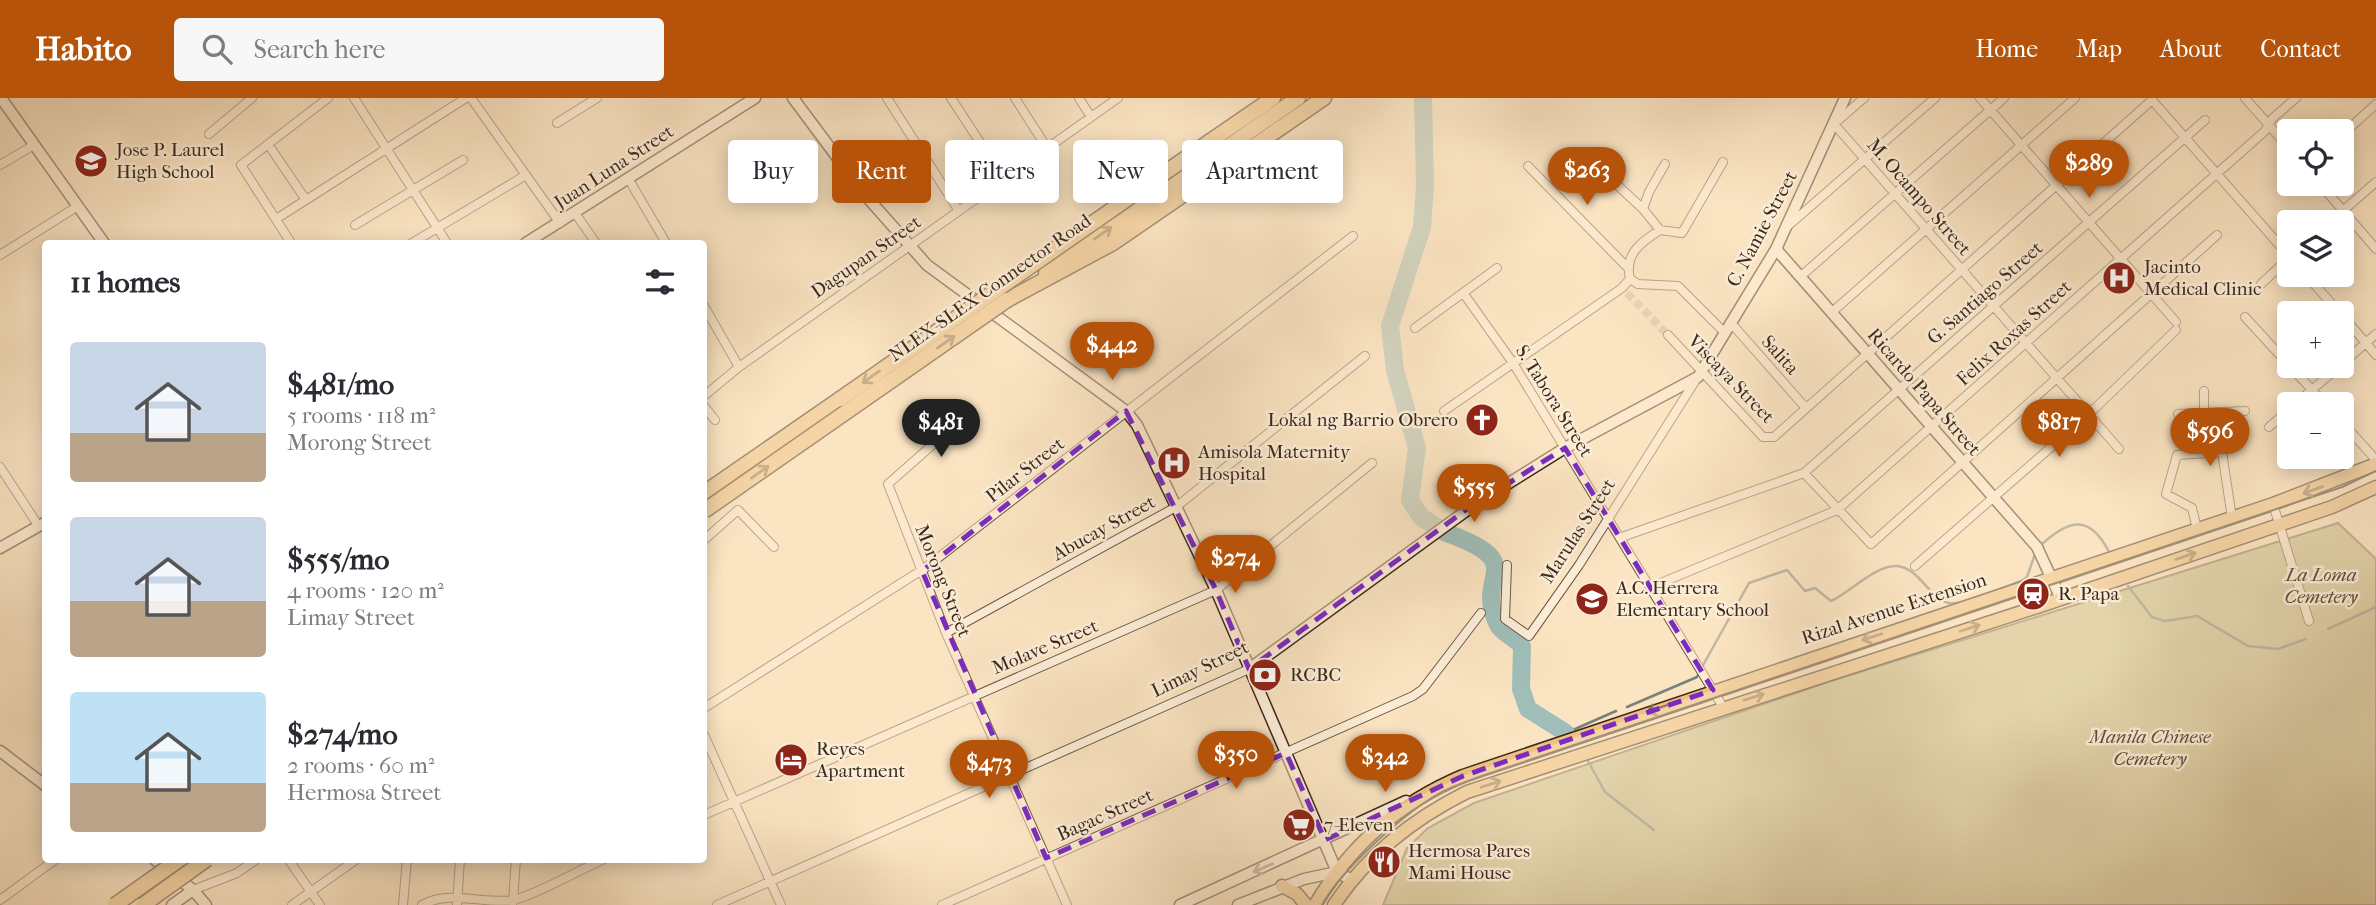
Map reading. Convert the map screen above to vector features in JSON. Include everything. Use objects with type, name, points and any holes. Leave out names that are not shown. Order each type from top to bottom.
[{"type":"highway","name":"NLEX-SLEX Connector Road","points":[[707,492],[1273,98]]},
{"type":"highway","name":"NLEX-SLEX Connector Road","points":[[707,509],[1298,98]]},
{"type":"highway","points":[[1007,300],[1113,243],[1324,98]]},
{"type":"highway","points":[[115,905],[174,863]]},
{"type":"highway","points":[[142,905],[201,863]]},
{"type":"main road","name":"Rizal Avenue Extension","points":[[1315,905],[1337,872],[1392,815],[1424,792],[1713,690],[2273,504],[2376,462]]},
{"type":"main road","points":[[1334,905],[1352,880],[1429,811],[1467,792],[2279,525],[2332,507],[2376,487]]},
{"type":"main road","points":[[1282,886],[1297,894],[1306,905]]},
{"type":"street","points":[[289,240],[241,165],[328,98]]},
{"type":"street","points":[[354,98],[445,240]]},
{"type":"street","points":[[276,219],[466,98]]},
{"type":"street","points":[[471,98],[560,223]]},
{"type":"street","points":[[557,123],[597,98]]},
{"type":"street","name":"Juan Luna Street","points":[[531,240],[755,98]]},
{"type":"street","points":[[793,98],[866,196],[927,264],[988,312],[1126,411],[1137,425],[1216,590],[1337,872],[1352,880]]},
{"type":"street","points":[[887,98],[959,211]]},
{"type":"street","points":[[951,98],[978,140]]},
{"type":"street","points":[[1015,98],[1042,140]]},
{"type":"street","points":[[1079,98],[1091,117]]},
{"type":"street","name":"Dagupan Street","points":[[1058,140],[1118,98]]},
{"type":"street","name":"C. Namie Street","points":[[1699,374],[1776,249],[1845,98]]},
{"type":"street","points":[[1834,124],[1864,98]]},
{"type":"street","points":[[1787,227],[1935,98]]},
{"type":"street","points":[[1915,566],[2089,414],[2176,326],[2152,294],[1980,98]]},
{"type":"street","points":[[1800,277],[2004,98]]},
{"type":"street","points":[[1831,313],[2075,98]]},
{"type":"street","points":[[2245,98],[2277,135]]},
{"type":"street","name":"Felix Roxas Street","points":[[1651,587],[1837,510],[2217,174],[2296,98]]},
{"type":"street","points":[[209,134],[246,100]]},
{"type":"street","points":[[1805,407],[2151,100],[2277,243]]},
{"type":"street","points":[[2,103],[102,240]]},
{"type":"street","points":[[2354,124],[2376,104]]},
{"type":"street","name":"G. Santiago Street","points":[[1622,537],[1804,473],[2205,120]]},
{"type":"street","name":"M. Ocampo Street","points":[[1834,124],[2119,449]]},
{"type":"street","points":[[268,144],[306,200]]},
{"type":"street","points":[[0,165],[34,145]]},
{"type":"street","points":[[355,225],[463,160]]},
{"type":"street","points":[[1599,168],[1643,209],[1660,230],[1682,233],[1707,194],[1723,162]]},
{"type":"street","points":[[1643,209],[1648,192],[1665,164]]},
{"type":"street","points":[[1444,411],[1624,290],[1630,279],[1627,267],[1528,166]]},
{"type":"street","points":[[417,240],[526,175]]},
{"type":"street","points":[[628,178],[664,240]]},
{"type":"street","points":[[2344,210],[2376,182]]},
{"type":"street","points":[[2330,196],[2342,210]]},
{"type":"street","name":"Dagupan Street","points":[[707,394],[739,367],[970,203]]},
{"type":"street","points":[[0,255],[78,206]]},
{"type":"street","points":[[575,213],[594,240]]},
{"type":"street","points":[[2354,224],[2376,249]]},
{"type":"street","points":[[1627,267],[1632,254],[1660,230]]},
{"type":"street","points":[[1804,473],[1868,543],[2217,235]]},
{"type":"street","name":"Pilar Street","points":[[707,706],[922,570],[1353,236]]},
{"type":"street","name":"Ricardo Papa Street","points":[[1776,249],[2037,547],[2061,598]]},
{"type":"street","points":[[1415,328],[1497,268]]},
{"type":"street","points":[[2260,284],[2277,268]]},
{"type":"street","name":"Salita","points":[[1630,279],[1638,284],[1678,286],[1728,328],[1805,407]]},
{"type":"street","points":[[2317,287],[2329,301]]},
{"type":"street","name":"S. Tabora Street","points":[[1464,294],[1513,363],[1622,537],[1723,707]]},
{"type":"street","points":[[707,311],[739,367]]},
{"type":"street","points":[[2245,317],[2277,351]]},
{"type":"street","points":[[2354,329],[2376,355]]},
{"type":"street","points":[[2354,354],[2376,334]]},
{"type":"street","name":"Viscaya Street","points":[[1668,335],[1699,374],[1760,435],[1767,438],[1774,436],[1805,407]]},
{"type":"street","name":"Abucay Street","points":[[946,632],[1176,507],[1364,356]]},
{"type":"street","name":"Limay Street","points":[[717,905],[1249,669],[1477,503],[1565,448],[1699,374]]},
{"type":"street","name":"Marulas Street","points":[[1507,565],[1505,619],[1529,636],[1699,374]]},
{"type":"street","points":[[2301,378],[2312,390]]},
{"type":"street","points":[[2310,392],[2326,378]]},
{"type":"street","points":[[2204,391],[2204,414]]},
{"type":"street","points":[[707,410],[716,420]]},
{"type":"street","name":"Morong Street","points":[[971,411],[888,484],[946,632],[1067,905]]},
{"type":"street","points":[[2178,414],[2245,411]]},
{"type":"street","points":[[2217,412],[2232,518]]},
{"type":"street","points":[[2269,427],[2277,420]]},
{"type":"street","points":[[2354,436],[2376,462]]},
{"type":"street","points":[[2197,529],[2192,508],[2166,493],[2176,455],[2222,452]]},
{"type":"street","name":"Molave Street","points":[[707,814],[1216,590],[1372,463]]},
{"type":"street","points":[[0,467],[42,524],[0,548]]},
{"type":"street","points":[[2273,504],[2309,621]]},
{"type":"street","points":[[707,537],[738,510],[774,547]]},
{"type":"street","name":"Bagac Street","points":[[942,905],[1417,694],[1481,613]]},
{"type":"street","points":[[707,742],[780,905]]},
{"type":"street","points":[[0,751],[42,783]]},
{"type":"street","points":[[1180,905],[1424,792]]},
{"type":"street","points":[[0,900],[51,863]]},
{"type":"street","points":[[159,863],[193,890],[206,905]]},
{"type":"street","points":[[173,905],[193,890],[237,873],[251,863]]},
{"type":"street","points":[[291,863],[320,905]]},
{"type":"street","points":[[292,905],[352,863]]},
{"type":"street","points":[[404,905],[407,863]]},
{"type":"street","points":[[457,901],[460,863]]},
{"type":"street","points":[[513,902],[516,863]]},
{"type":"street","points":[[422,905],[430,901],[513,902],[596,863]]},
{"type":"street","points":[[1238,905],[1282,886],[1337,872]]},
{"type":"highlighted area","points":[[1126,411],[1216,590],[1249,669],[1467,509],[1565,448],[1713,690],[1463,776],[1325,840],[1286,753],[1046,858],[922,571]]},
{"type":"green space","name":"Manila Chinese Cemetery","points":[[2338,523],[2376,559],[2376,905],[1383,905],[1407,848],[1428,828],[1474,803],[1828,682]]},
{"type":"waterway","points":[[1423,98],[1425,186],[1422,227],[1390,326],[1395,370],[1417,448],[1410,500],[1421,517],[1437,527]]},
{"type":"waterway","points":[[2041,545],[2061,530],[2078,524],[2094,531],[2109,552]]},
{"type":"waterway","points":[[1444,532],[1471,543],[1487,553],[1494,562],[1492,608],[1500,628],[1522,646],[1521,689],[1528,709],[1566,733]]},
{"type":"waterway","points":[[1702,667],[1749,583],[1787,570],[1805,591],[1815,588],[1831,601],[1872,574],[1897,566],[1912,572],[1942,600],[1955,603],[1974,599],[2021,581],[2027,577],[2035,554]]},
{"type":"waterway","points":[[2128,586],[2152,617],[2165,621],[2197,616],[2248,646],[2278,649],[2306,639]]},
{"type":"waterway","points":[[2328,629],[2376,607]]},
{"type":"waterway","points":[[1627,707],[1697,677],[1699,673]]},
{"type":"waterway","points":[[1566,733],[1616,711]]},
{"type":"waterway","points":[[1588,761],[1605,792],[1654,830]]},
{"type":"tunnel","points":[[1627,293],[1668,335]]},
{"type":"tram line","points":[[1322,905],[1344,875],[1375,843],[1425,802],[1453,787],[2342,487],[2376,471]]},
{"type":"place","name":"Jose P. Laurel High School","points":[[91,161]]},
{"type":"place","name":"Jacinto Medical Clinic","points":[[2119,278]]},
{"type":"place","name":"Lokal ng Barrio Obrero","points":[[1482,420]]},
{"type":"place","name":"Amisola Maternity Hospital","points":[[1174,463]]},
{"type":"place","name":"R. Papa","points":[[2033,594]]},
{"type":"place","name":"A.C. Herrera Elementary School","points":[[1592,599]]},
{"type":"place","name":"RCBC","points":[[1265,675]]},
{"type":"place","name":"Reyes Apartment","points":[[791,760]]},
{"type":"place","name":"7-Eleven","points":[[1299,825]]},
{"type":"place","name":"Hermosa Pares Mami House","points":[[1384,862]]},
{"type":"park label","name":"La Loma Cemetery","points":[[2321,586]]}]
